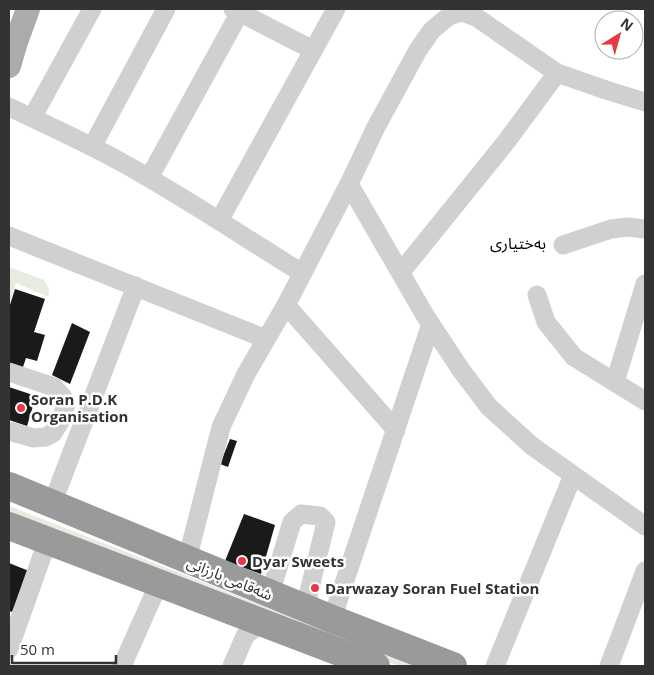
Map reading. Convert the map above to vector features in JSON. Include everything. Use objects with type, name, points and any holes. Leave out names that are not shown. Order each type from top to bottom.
[{"type":"highway","name":"شەقامی بارزانی","points":[[9,486],[270,594],[453,666]]},
{"type":"highway","name":"شەقامی بارزانی","points":[[9,526],[376,666]]},
{"type":"main road","points":[[9,66],[28,9]]},
{"type":"street","points":[[32,118],[92,9]]},
{"type":"street","points":[[92,148],[166,9]]},
{"type":"street","points":[[219,221],[336,9]]},
{"type":"street","points":[[149,178],[237,10],[313,50]]},
{"type":"street","points":[[187,560],[221,427],[246,374],[286,305],[349,184],[376,127],[418,50],[432,30],[449,16],[462,12],[476,17],[557,73],[645,102]]},
{"type":"street","points":[[400,272],[506,142],[557,73]]},
{"type":"street","points":[[9,107],[121,162],[302,273]]},
{"type":"street","points":[[349,184],[431,324],[488,407],[532,446],[645,526]]},
{"type":"street","points":[[563,245],[611,229],[627,227],[645,229]]},
{"type":"street","points":[[9,236],[266,339]]},
{"type":"street","points":[[615,382],[645,284]]},
{"type":"street","points":[[52,504],[136,286]]},
{"type":"street","points":[[537,295],[546,322],[574,357],[645,401]]},
{"type":"street","points":[[286,305],[396,430]]},
{"type":"street","points":[[332,619],[431,324]]},
{"type":"street","points":[[9,372],[54,387],[63,397],[66,406],[61,420],[53,433],[46,437],[34,438],[9,431]]},
{"type":"street","points":[[495,666],[573,475]]},
{"type":"street","points":[[270,594],[292,522],[301,514],[320,516],[326,522],[306,608]]},
{"type":"street","points":[[9,649],[42,556],[50,541]]},
{"type":"street","points":[[609,666],[645,571]]},
{"type":"street","points":[[122,666],[159,583]]},
{"type":"street","points":[[232,666],[245,636],[260,622]]},
{"type":"shaded area","points":[[9,267],[44,280],[49,289],[48,297],[16,283],[9,305]]},
{"type":"shaded area","points":[[9,506],[416,666],[399,666],[9,513]]},
{"type":"building","points":[[15,289],[45,299],[34,332],[45,335],[37,361],[26,358],[21,373],[9,369],[9,308]]},
{"type":"building","points":[[72,323],[90,332],[70,384],[52,375]]},
{"type":"building","name":"Soran P.D.K Organisation","points":[[9,387],[36,396],[27,426],[9,420]]},
{"type":"building","points":[[230,439],[237,441],[228,467],[220,464]]},
{"type":"building","points":[[244,514],[275,525],[261,574],[225,561]]},
{"type":"building","points":[[9,563],[29,571],[12,612],[9,611]]},
{"type":"place","name":"Soran P.D.K Organisation","points":[[21,408]]},
{"type":"place","name":"Dyar Sweets","points":[[242,561]]},
{"type":"place","name":"Darwazay Soran Fuel Station","points":[[315,588]]},
{"type":"district","name":"بەختیاری","points":[[518,243]]}]
